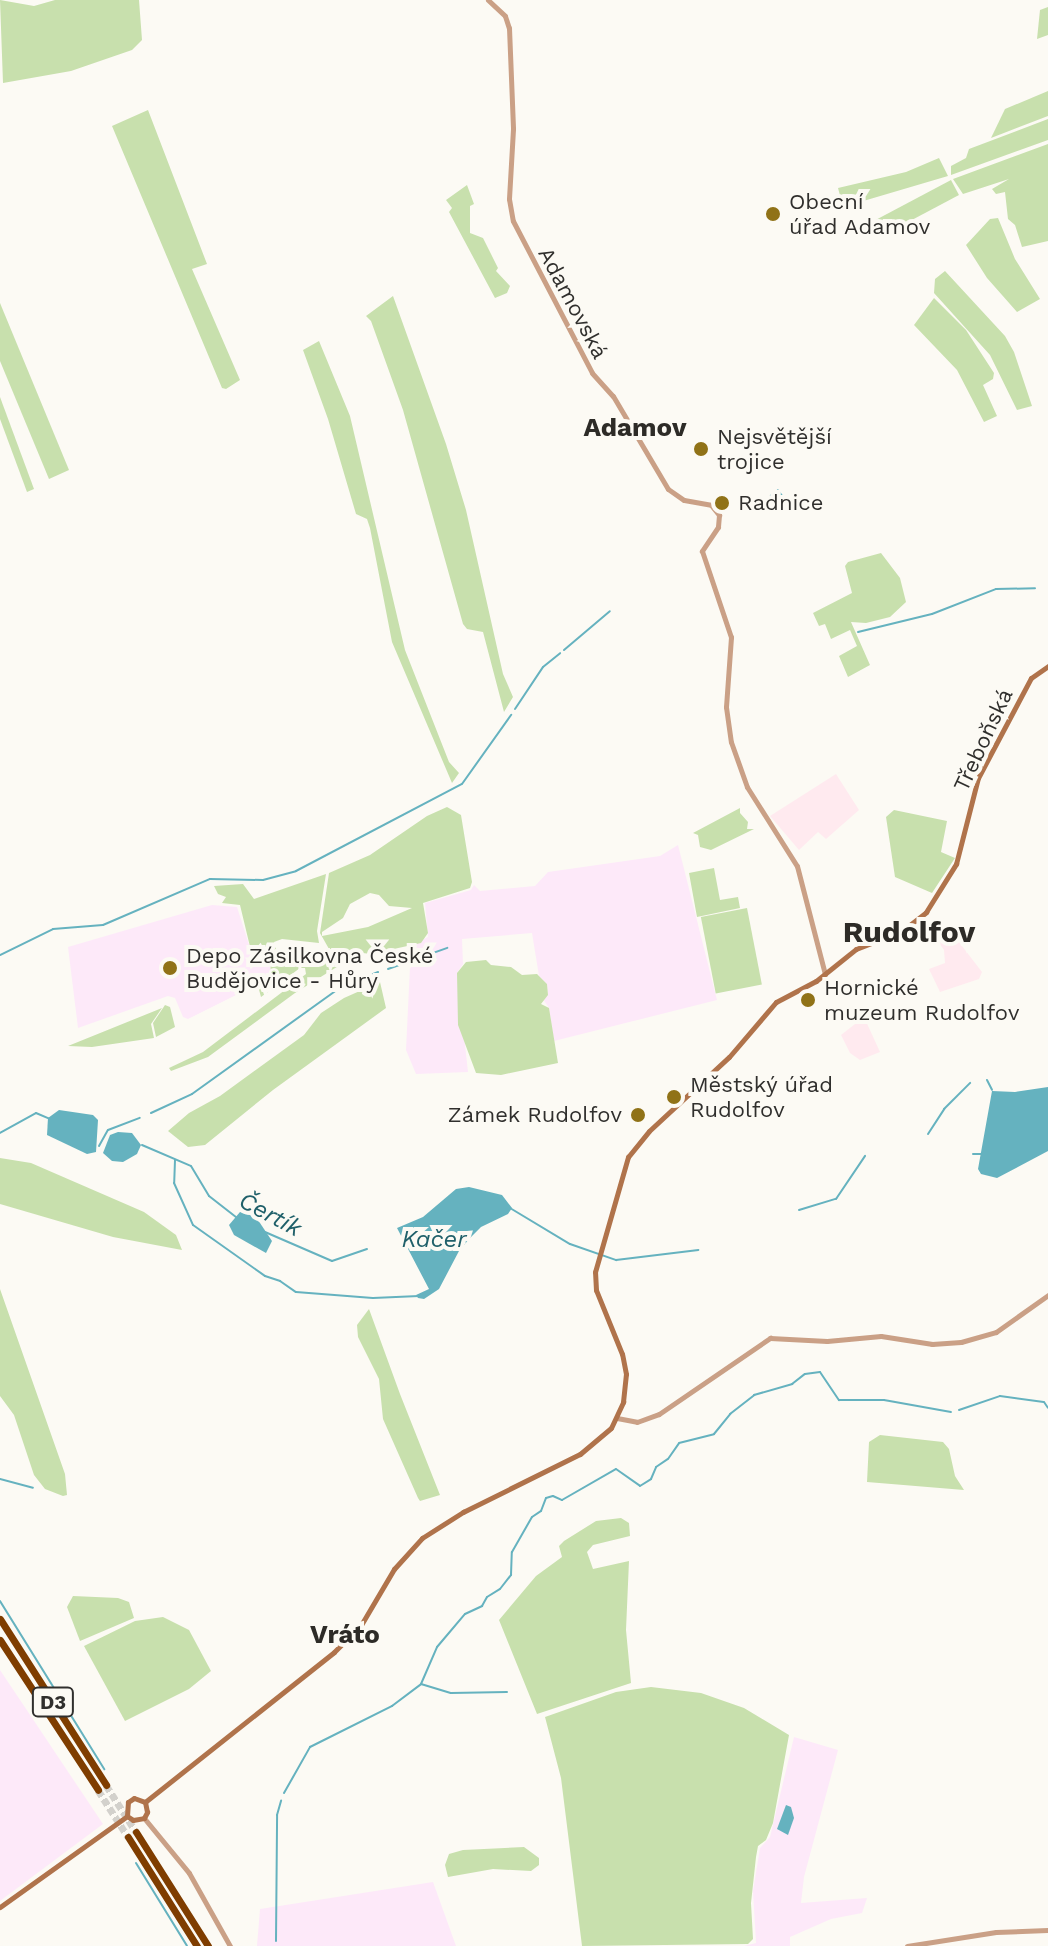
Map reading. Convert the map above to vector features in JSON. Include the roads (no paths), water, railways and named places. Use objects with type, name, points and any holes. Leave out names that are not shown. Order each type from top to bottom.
[{"type":"highway","name":"D3","points":[[0,1619],[106,1785]]},
{"type":"highway","name":"D3","points":[[0,1640],[98,1790]]},
{"type":"highway","points":[[136,1832],[208,1946]]},
{"type":"highway","points":[[128,1837],[197,1946]]},
{"type":"main road","name":"Třeboňská","points":[[617,1418],[625,1396],[625,1367],[596,1290],[597,1261],[623,1171],[634,1147],[729,1057],[771,1007],[825,974],[856,949],[912,925],[936,898],[956,864],[978,778],[1025,688],[1036,673],[1048,666]]},
{"type":"main road","points":[[145,1802],[334,1652],[361,1625],[394,1569],[422,1538],[463,1512],[586,1450],[617,1418]]},
{"type":"main road","points":[[131,1799],[145,1802],[147,1812],[144,1818],[133,1820],[127,1816],[125,1809],[131,1799]]},
{"type":"main road","points":[[0,1907],[127,1816]]},
{"type":"street","name":"Adamovská","points":[[488,0],[505,16],[509,28],[513,129],[509,199],[513,221],[592,373],[613,396],[668,489],[684,500],[707,504],[717,511],[718,527],[703,547],[702,555],[731,637],[726,707],[731,742],[747,787],[797,866],[825,974]]},
{"type":"street","points":[[617,1418],[637,1422],[659,1414],[770,1338],[827,1341],[881,1336],[932,1344],[961,1342],[996,1332],[1048,1295]]},
{"type":"street","points":[[144,1818],[189,1873],[230,1946]]},
{"type":"street","points":[[907,1946],[1007,1931],[1048,1930]]},
{"type":"water","points":[[778,489],[785,498],[765,513],[758,504]]},
{"type":"water","points":[[1048,1087],[1048,1151],[997,1178],[981,1174],[978,1169],[992,1091],[1015,1092]]},
{"type":"water","points":[[59,1110],[93,1115],[98,1120],[96,1152],[87,1154],[47,1135],[48,1118]]},
{"type":"water","points":[[132,1133],[141,1145],[137,1154],[123,1162],[112,1161],[103,1153],[110,1135]]},
{"type":"water","name":"Kačer","points":[[469,1187],[502,1195],[512,1208],[508,1214],[481,1227],[470,1238],[459,1251],[439,1289],[424,1299],[418,1298],[416,1295],[429,1289],[397,1228],[423,1217],[456,1189]]},
{"type":"water","points":[[240,1212],[256,1217],[272,1241],[266,1253],[234,1235],[229,1225]]},
{"type":"water","points":[[786,1805],[791,1807],[794,1818],[788,1835],[777,1829]]},
{"type":"waterway","points":[[858,632],[932,614],[996,589],[1035,588]]},
{"type":"waterway","points":[[564,650],[610,611]]},
{"type":"waterway","points":[[515,709],[543,667],[560,653]]},
{"type":"waterway","points":[[0,955],[53,929],[103,925],[210,879],[263,880],[296,871],[462,784],[511,715]]},
{"type":"waterway","points":[[388,969],[447,948]]},
{"type":"waterway","points":[[151,1113],[192,1094],[341,987],[378,972]]},
{"type":"waterway","points":[[987,1080],[992,1090]]},
{"type":"waterway","points":[[928,1134],[944,1109],[970,1083]]},
{"type":"waterway","name":"Čertík","points":[[0,1133],[36,1113],[50,1119]]},
{"type":"waterway","points":[[99,1146],[108,1130],[140,1118]]},
{"type":"waterway","name":"Čertík","points":[[142,1145],[191,1166],[209,1196],[238,1219]]},
{"type":"waterway","name":"Čertík","points":[[973,1154],[982,1154]]},
{"type":"waterway","name":"Čertík","points":[[799,1210],[836,1199],[865,1156]]},
{"type":"waterway","points":[[175,1160],[174,1183],[193,1225],[265,1276],[280,1281],[296,1292],[373,1298],[419,1296]]},
{"type":"waterway","name":"Čertík","points":[[510,1208],[570,1244],[616,1260],[698,1250]]},
{"type":"waterway","name":"Čertík","points":[[265,1232],[332,1261],[367,1249]]},
{"type":"waterway","points":[[284,1793],[310,1747],[392,1706],[421,1684],[437,1647],[465,1614],[482,1606],[487,1597],[500,1589],[511,1575],[512,1552],[532,1517],[541,1511],[546,1498],[553,1496],[562,1500],[616,1469],[640,1486],[651,1479],[656,1467],[668,1459],[679,1443],[714,1434],[730,1414],[754,1395],[792,1384],[805,1374],[820,1372],[839,1400],[884,1400],[951,1412]]},
{"type":"waterway","points":[[959,1410],[1000,1396],[1044,1402],[1048,1408]]},
{"type":"waterway","points":[[0,1479],[33,1488]]},
{"type":"waterway","points":[[0,1601],[104,1769]]},
{"type":"waterway","points":[[421,1684],[451,1693],[507,1692]]},
{"type":"waterway","points":[[276,1941],[277,1815],[281,1801]]},
{"type":"waterway","points":[[136,1863],[187,1946]]},
{"type":"tunnel","points":[[106,1785],[136,1832]]},
{"type":"tunnel","points":[[98,1790],[128,1837]]},
{"type":"place","name":"Obecní úřad Adamov","points":[[773,214]]},
{"type":"place","name":"Nejsvětější trojice","points":[[701,449]]},
{"type":"place","name":"Radnice","points":[[722,503]]},
{"type":"place","name":"Depo Zásilkovna České Budějovice - Hůry","points":[[170,968]]},
{"type":"place","name":"Hornické muzeum Rudolfov","points":[[808,1000]]},
{"type":"place","name":"Městský úřad Rudolfov","points":[[674,1097]]},
{"type":"place","name":"Zámek Rudolfov","points":[[638,1115]]},
{"type":"district","name":"Adamov","points":[[635,428]]},
{"type":"district","name":"Rudolfov","points":[[909,932]]},
{"type":"district","name":"Vráto","points":[[345,1635]]}]
